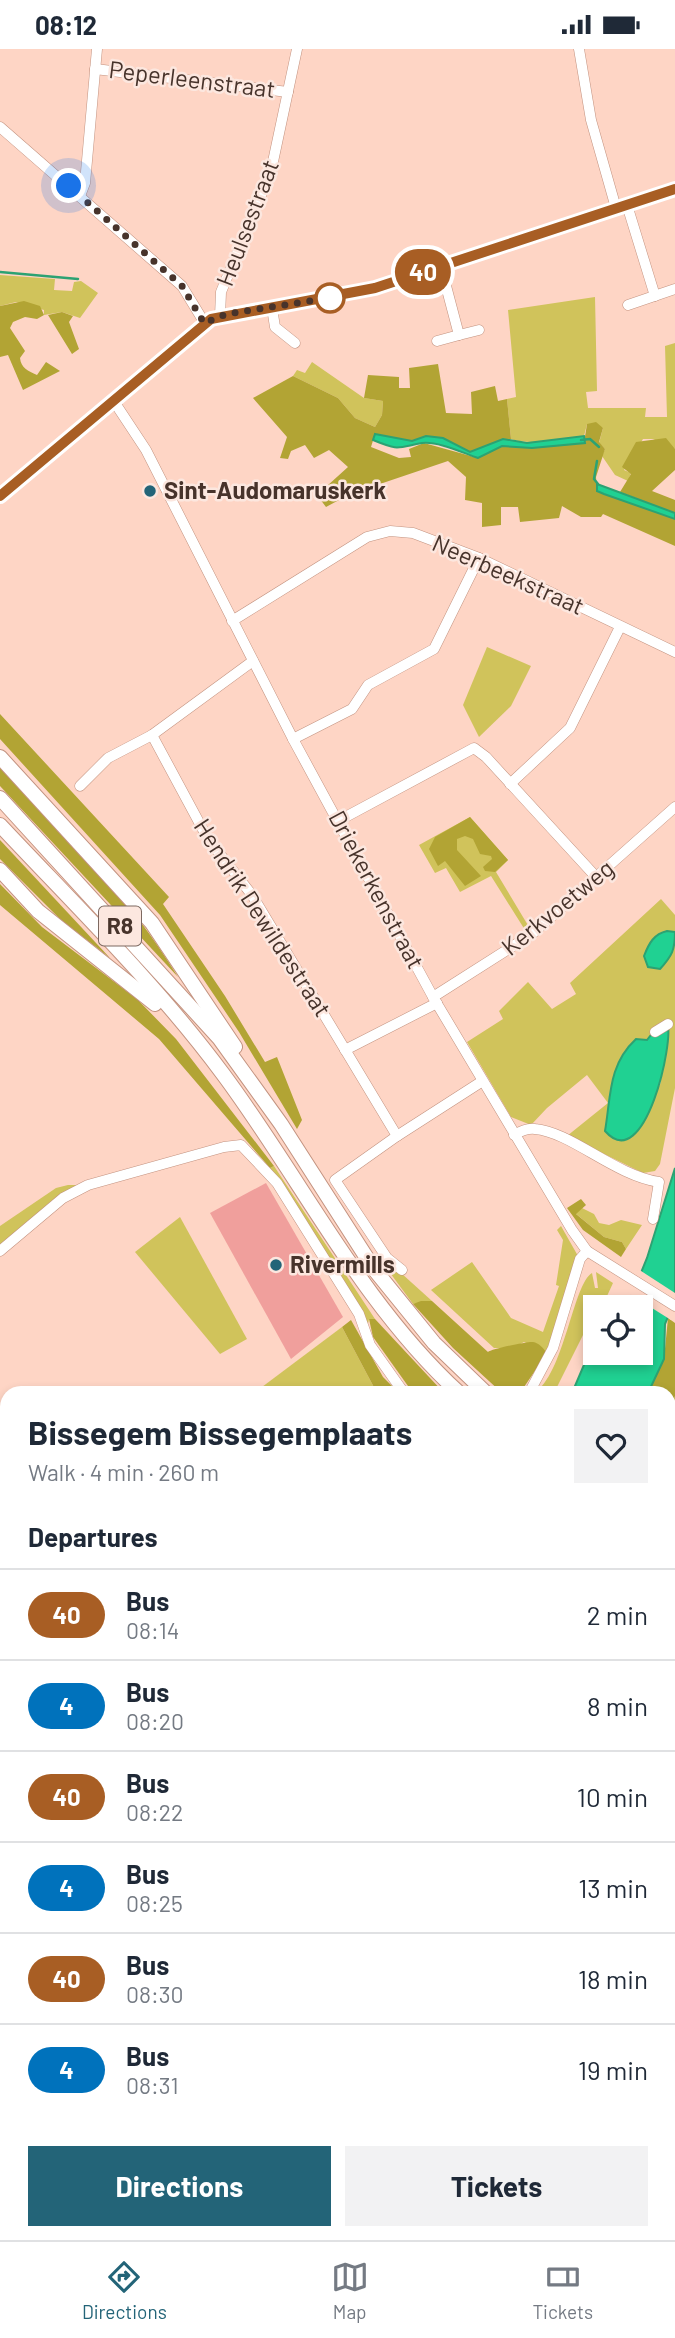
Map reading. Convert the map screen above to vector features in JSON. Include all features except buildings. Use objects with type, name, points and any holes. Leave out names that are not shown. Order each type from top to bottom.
[{"type":"highway","points":[[0,757],[152,923],[223,1024],[235,1046],[234,1059]]},
{"type":"highway","name":"R8","points":[[0,798],[179,991],[234,1059],[374,1269],[434,1343],[478,1386]]},
{"type":"highway","name":"R8","points":[[0,825],[182,1023],[261,1127],[373,1297],[453,1386]]},
{"type":"highway","points":[[0,870],[38,911],[182,1023]]},
{"type":"main road","points":[[0,496],[204,323],[220,316],[358,292],[675,189]]},
{"type":"street","points":[[80,196],[85,183],[97,49]]},
{"type":"street","name":"Heulsestraat","points":[[220,316],[221,292],[271,171],[297,49]]},
{"type":"street","points":[[579,49],[591,120],[655,296]]},
{"type":"street","name":"Peperleenstraat","points":[[95,69],[288,92]]},
{"type":"street","points":[[0,127],[182,286],[204,323]]},
{"type":"street","points":[[441,267],[459,335]]},
{"type":"street","points":[[628,305],[675,289]]},
{"type":"street","points":[[272,307],[275,327],[295,343]]},
{"type":"street","points":[[437,341],[479,330]]},
{"type":"street","name":"Driekerkenstraat","points":[[113,400],[143,445],[293,739],[481,1082],[587,1251],[675,1306]]},
{"type":"street","name":"Neerbeekstraat","points":[[233,621],[367,537],[390,531],[413,533],[479,558],[675,652]]},
{"type":"street","points":[[293,739],[352,709],[368,685],[433,649],[479,558]]},
{"type":"street","points":[[510,784],[570,728],[620,627]]},
{"type":"street","points":[[80,786],[108,758],[152,735],[253,661]]},
{"type":"street","name":"Hendrik Dewildestraat","points":[[152,735],[208,839],[252,895],[397,1136]]},
{"type":"street","points":[[338,821],[469,749],[481,751],[597,878]]},
{"type":"street","name":"Kerkvoetweg","points":[[345,1050],[435,1000],[526,939],[675,807]]},
{"type":"street","points":[[655,1032],[668,1024]]},
{"type":"street","points":[[402,1270],[387,1258],[335,1180],[481,1082]]},
{"type":"street","points":[[514,1135],[525,1129],[537,1129],[558,1136],[612,1167],[659,1182],[653,1219]]},
{"type":"street","points":[[0,1251],[63,1198],[88,1185],[224,1147],[241,1145],[277,1183],[359,1314],[370,1345],[399,1386]]},
{"type":"street","points":[[533,1386],[553,1348],[580,1259],[587,1251]]},
{"type":"shaded area","points":[[0,275],[55,279],[54,290],[72,291],[74,282],[81,281],[98,293],[80,318],[62,312],[44,315],[44,310],[16,302],[0,306]]},
{"type":"shaded area","points":[[595,297],[597,391],[586,392],[588,408],[646,408],[645,417],[667,417],[665,346],[675,343],[675,449],[653,439],[643,439],[624,470],[631,473],[628,481],[615,475],[602,456],[605,449],[599,443],[603,428],[587,424],[584,436],[557,440],[527,442],[511,439],[507,399],[516,397],[508,310]]},
{"type":"shaded area","points":[[24,301],[40,306],[44,315],[37,319],[25,317],[13,322],[10,328],[25,351],[20,358],[23,367],[37,375],[46,362],[60,371],[23,390],[8,355],[0,357],[0,306]]},
{"type":"shaded area","points":[[62,312],[73,316],[69,322],[79,349],[72,354],[48,315]]},
{"type":"shaded area","points":[[312,362],[364,398],[383,401],[382,415],[375,427],[355,418],[338,398],[293,376],[297,370],[305,373]]},
{"type":"shaded area","points":[[438,364],[446,413],[472,414],[471,392],[495,386],[498,401],[507,399],[511,439],[470,452],[443,438],[413,441],[375,434],[371,447],[399,458],[411,457],[409,449],[424,443],[478,458],[502,446],[532,448],[584,443],[587,424],[596,422],[603,428],[599,442],[605,449],[596,477],[597,491],[675,519],[675,546],[603,514],[601,517],[581,517],[562,506],[559,518],[520,522],[518,507],[501,507],[501,525],[482,527],[482,503],[465,500],[466,477],[448,461],[374,486],[350,485],[352,493],[326,507],[317,495],[348,467],[329,450],[314,458],[305,445],[291,451],[288,459],[280,458],[287,437],[253,398],[293,376],[338,398],[355,418],[375,427],[382,415],[383,401],[364,398],[368,375],[399,377],[399,388],[410,388],[409,368]]},
{"type":"shaded area","points":[[375,434],[412,441],[426,436],[443,438],[470,452],[503,439],[527,443],[584,436],[585,443],[532,448],[502,446],[478,458],[428,443],[394,447],[373,440]]},
{"type":"shaded area","points":[[666,438],[675,449],[675,470],[652,491],[675,500],[675,513],[620,492],[631,474],[622,467],[636,442]]},
{"type":"shaded area","points":[[597,484],[675,513],[675,519],[597,491]]},
{"type":"shaded area","points":[[487,647],[531,666],[511,706],[479,737],[463,705]]},
{"type":"shaded area","points":[[0,714],[169,897],[163,904],[225,996],[265,1062],[277,1057],[302,1120],[297,1129],[239,1032],[160,915],[0,739]]},
{"type":"shaded area","points":[[0,765],[117,892],[178,977],[0,786]]},
{"type":"shaded area","points":[[470,817],[508,860],[496,872],[529,927],[525,930],[491,876],[460,892],[446,868],[435,873],[419,845]]},
{"type":"shaded area","points":[[470,817],[508,860],[495,872],[485,871],[483,867],[492,859],[491,856],[480,854],[473,839],[465,836],[457,839],[457,850],[481,876],[465,886],[445,861],[438,866],[429,849],[435,837]]},
{"type":"shaded area","points":[[0,840],[110,958],[61,920],[0,859]]},
{"type":"shaded area","points":[[0,884],[42,927],[137,999],[176,1039],[274,1166],[270,1168],[159,1039],[0,905]]},
{"type":"shaded area","points":[[661,899],[675,915],[675,1088],[660,1164],[655,1171],[643,1173],[567,1136],[608,1103],[587,1075],[531,1125],[511,1117],[467,1042],[503,1019],[499,1011],[528,982],[552,1009],[576,994],[570,983]],"holes":[[[636,1039],[647,1040],[664,1063],[660,1085],[605,1131],[612,1082],[620,1059]]]},
{"type":"shaded area","points":[[667,931],[675,932],[670,956],[660,969],[648,967],[644,956],[648,947],[655,937]]},
{"type":"shaded area","points":[[667,1023],[666,1053],[654,1100],[633,1136],[619,1140],[605,1131],[615,1070],[636,1039],[647,1040],[654,1031]]},
{"type":"shaded area","points":[[274,1166],[375,1319],[369,1319],[368,1324],[349,1289],[270,1168]]},
{"type":"shaded area","points":[[675,1168],[675,1300],[665,1324],[664,1359],[651,1386],[575,1386],[584,1365],[653,1365],[653,1295],[632,1295],[647,1258]]},
{"type":"shaded area","points":[[78,1185],[0,1246],[0,1226],[56,1188]]},
{"type":"shaded area","points":[[581,1199],[586,1205],[576,1214],[604,1237],[622,1242],[626,1249],[621,1257],[583,1230],[567,1208]]},
{"type":"shaded area","points":[[582,1208],[594,1214],[599,1223],[609,1225],[621,1220],[642,1225],[626,1249],[622,1242],[604,1237],[575,1213]]},
{"type":"shaded area","points":[[180,1217],[247,1339],[220,1354],[135,1252]]},
{"type":"shaded area","points":[[561,1226],[578,1256],[547,1353],[524,1342],[513,1348],[494,1348],[431,1290],[472,1262],[511,1318],[543,1332],[559,1286],[556,1285],[563,1240],[557,1230]]},
{"type":"shaded area","points":[[385,1266],[401,1273],[432,1301],[413,1304]]},
{"type":"shaded area","points":[[596,1272],[613,1283],[608,1295],[583,1295],[583,1335],[558,1386],[541,1386],[553,1368],[579,1294],[592,1273],[595,1288],[598,1288]]},
{"type":"shaded area","points":[[432,1301],[488,1352],[533,1342],[547,1353],[525,1386],[494,1386],[453,1348],[413,1304]]},
{"type":"shaded area","points":[[668,1318],[675,1323],[675,1386],[651,1386],[664,1359]]},
{"type":"shaded area","points":[[369,1319],[375,1319],[437,1386],[408,1386],[373,1337]]},
{"type":"shaded area","points":[[351,1320],[383,1377],[392,1386],[373,1386],[342,1327]]},
{"type":"shaded area","points":[[342,1327],[373,1386],[263,1386]]},
{"type":"pier","points":[[638,1269],[675,1293],[675,1309],[671,1320],[653,1309],[653,1295],[628,1293]]},
{"type":"waterway","points":[[0,272],[78,279]]},
{"type":"waterway","points":[[581,440],[590,439],[599,447]]},
{"type":"waterway","points":[[597,461],[594,479],[598,484]]},
{"type":"bus line","name":"40","points":[[0,496],[197,328],[211,319],[375,288],[675,189]]},
{"type":"place","name":"Sint-Audomaruskerk","points":[[150,491]]},
{"type":"place","name":"Rivermills","points":[[276,1265]]},
{"type":"route","points":[[69,186],[182,286],[204,323],[227,314],[335,297],[330,298]]}]
